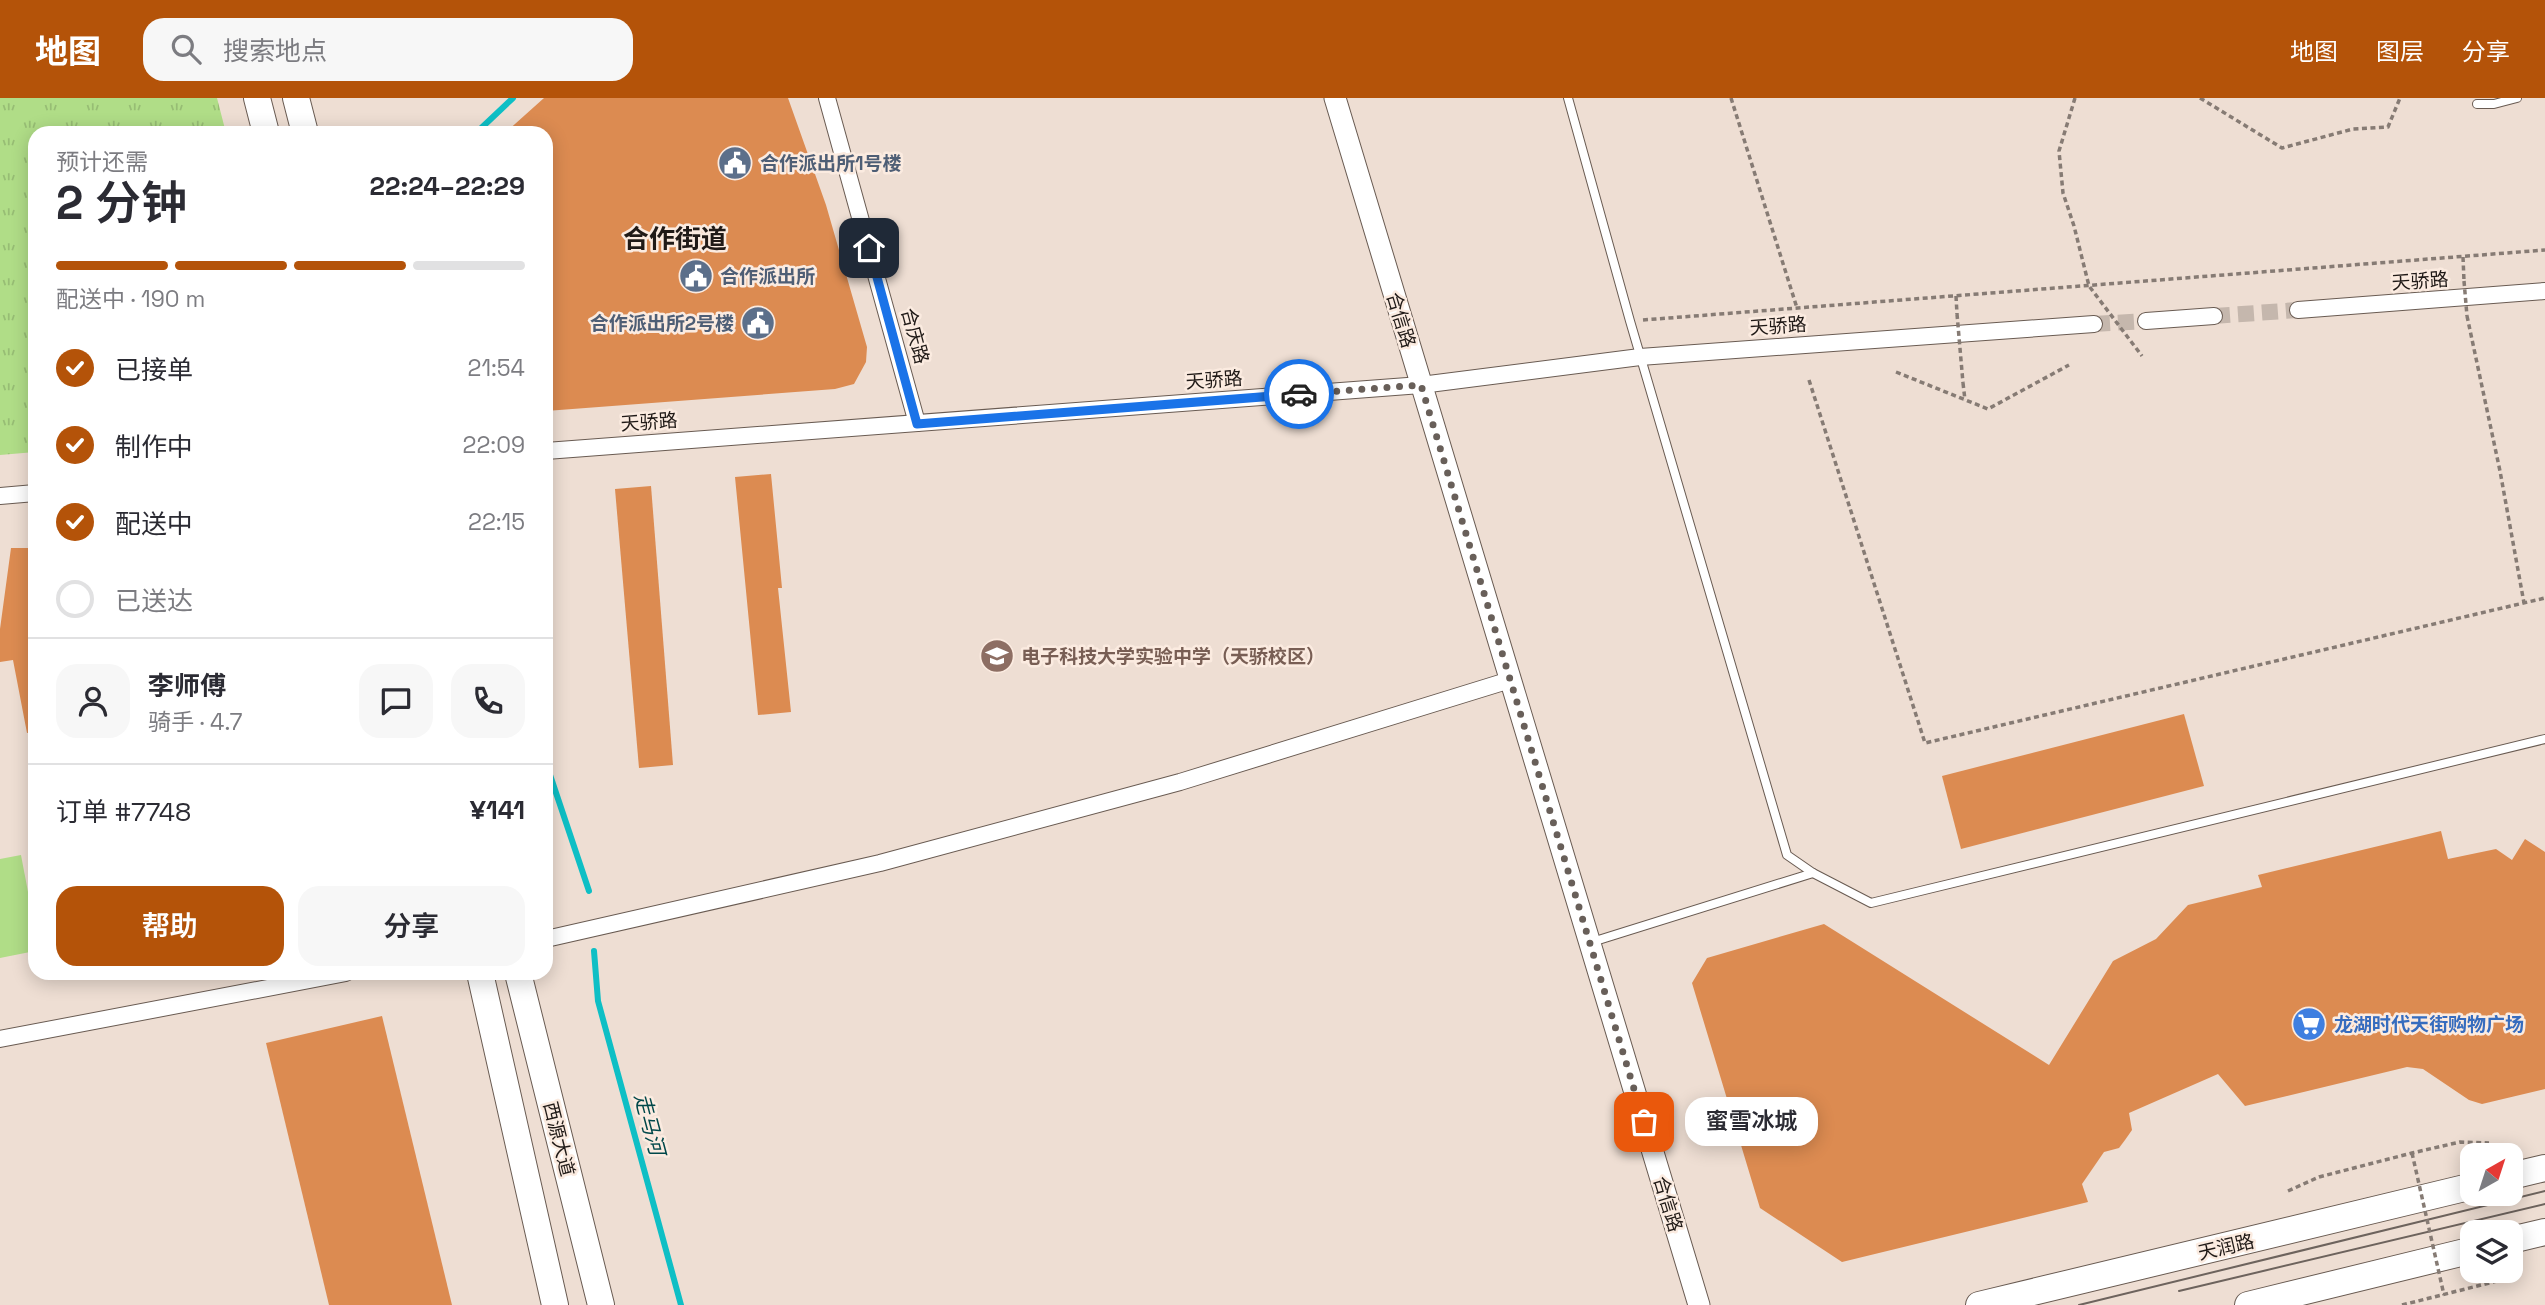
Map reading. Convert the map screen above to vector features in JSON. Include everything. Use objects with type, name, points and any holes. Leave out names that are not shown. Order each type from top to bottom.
[{"type":"main road","points":[[257,98],[264,126]]},
{"type":"main road","points":[[296,98],[303,126]]},
{"type":"main road","name":"西源大道","points":[[482,980],[555,1305]]},
{"type":"main road","name":"西源大道","points":[[519,980],[601,1305]]},
{"type":"main road","points":[[2524,1173],[2545,1168]]},
{"type":"main road","name":"天润路","points":[[1979,1305],[2460,1189]]},
{"type":"main road","points":[[2523,1237],[2545,1232]]},
{"type":"main road","points":[[2248,1305],[2460,1253]]},
{"type":"street","name":"合庆路","points":[[828,98],[917,424]]},
{"type":"street","name":"合信路","points":[[1335,98],[1699,1305]]},
{"type":"street","name":"天骄路","points":[[2298,310],[2545,291]]},
{"type":"street","points":[[2146,321],[2214,316]]},
{"type":"street","name":"天骄路","points":[[553,450],[1421,385],[1640,357],[2094,324]]},
{"type":"street","points":[[0,496],[28,494]]},
{"type":"street","points":[[553,937],[880,863],[1180,782],[1510,680]]},
{"type":"street","points":[[0,1039],[309,980]]},
{"type":"lane","points":[[1568,98],[1640,357],[1787,855],[1813,873],[1871,903],[2545,739]]},
{"type":"lane","points":[[2477,104],[2494,104],[2517,98]]},
{"type":"lane","points":[[1590,943],[1813,873]]},
{"type":"path","points":[[1731,98],[1797,309]]},
{"type":"path","points":[[2075,98],[2059,151],[2063,193],[2089,285],[2142,356]]},
{"type":"path","points":[[2200,98],[2282,148],[2353,129],[2388,127],[2400,98]]},
{"type":"path","points":[[1630,321],[2545,250]]},
{"type":"path","points":[[2463,257],[2468,316],[2524,603]]},
{"type":"path","points":[[1956,296],[1965,400]]},
{"type":"path","points":[[1896,372],[1988,409],[2069,365]]},
{"type":"path","points":[[1810,380],[1925,743],[2545,598]]},
{"type":"path","points":[[2288,1191],[2319,1177],[2412,1153],[2460,1142],[2489,1143]]},
{"type":"path","points":[[2412,1153],[2444,1295]]},
{"type":"path","points":[[2402,1305],[2490,1283]]},
{"type":"green space","points":[[0,98],[217,98],[224,126],[28,126],[28,453],[0,455]]},
{"type":"green space","points":[[21,855],[28,892],[28,952],[0,958],[0,859]]},
{"type":"building","name":"合作派出所","points":[[544,98],[788,98],[826,205],[867,347],[866,362],[854,384],[835,389],[553,410],[553,126],[513,126]]},
{"type":"building","points":[[771,474],[782,588],[778,588],[791,712],[758,715],[735,477]]},
{"type":"building","points":[[651,486],[673,765],[639,768],[615,489]]},
{"type":"building","points":[[11,548],[28,548],[28,733],[13,660],[0,662],[0,629]]},
{"type":"building","points":[[2184,714],[2204,786],[1961,849],[1942,776]]},
{"type":"building","name":"龙湖时代天街购物广场","points":[[2441,831],[2448,859],[2496,849],[2512,860],[2525,839],[2545,852],[2545,1089],[2482,1104],[2469,1100],[2423,1069],[2407,1067],[2245,1106],[2218,1074],[2129,1113],[2132,1130],[2119,1148],[2104,1152],[2082,1184],[2088,1202],[1842,1262],[1760,1208],[1692,983],[1707,958],[1824,924],[2049,1065],[2113,961],[2156,939],[2188,905],[2262,887],[2258,875]]},
{"type":"building","points":[[382,1016],[452,1305],[329,1305],[266,1043]]},
{"type":"waterway","name":"走马河","points":[[483,126],[513,98]]},
{"type":"waterway","name":"走马河","points":[[553,784],[589,891]]},
{"type":"waterway","name":"走马河","points":[[594,951],[598,1001],[681,1305]]},
{"type":"tunnel","points":[[2214,316],[2298,310]]},
{"type":"tunnel","points":[[2094,324],[2146,321]]},
{"type":"tram line","points":[[2079,1305],[2545,1191]]},
{"type":"tram line","points":[[2179,1291],[2545,1204]]},
{"type":"way so far","points":[[1299,394],[1421,385],[1644,1122]]},
{"type":"place","name":"合作派出所1号楼","points":[[735,163]]},
{"type":"place","name":"合作派出所","points":[[696,276]]},
{"type":"place","name":"合作派出所2号楼","points":[[758,323]]},
{"type":"place","name":"电子科技大学实验中学（天骄校区）","points":[[997,656]]},
{"type":"place","name":"龙湖时代天街购物广场","points":[[2309,1024]]},
{"type":"place","name":"蜜雪冰城","points":[[1644,1122]]},
{"type":"district","name":"合作街道","points":[[675,239]]},
{"type":"route","points":[[869,248],[917,424],[1299,394]]}]
